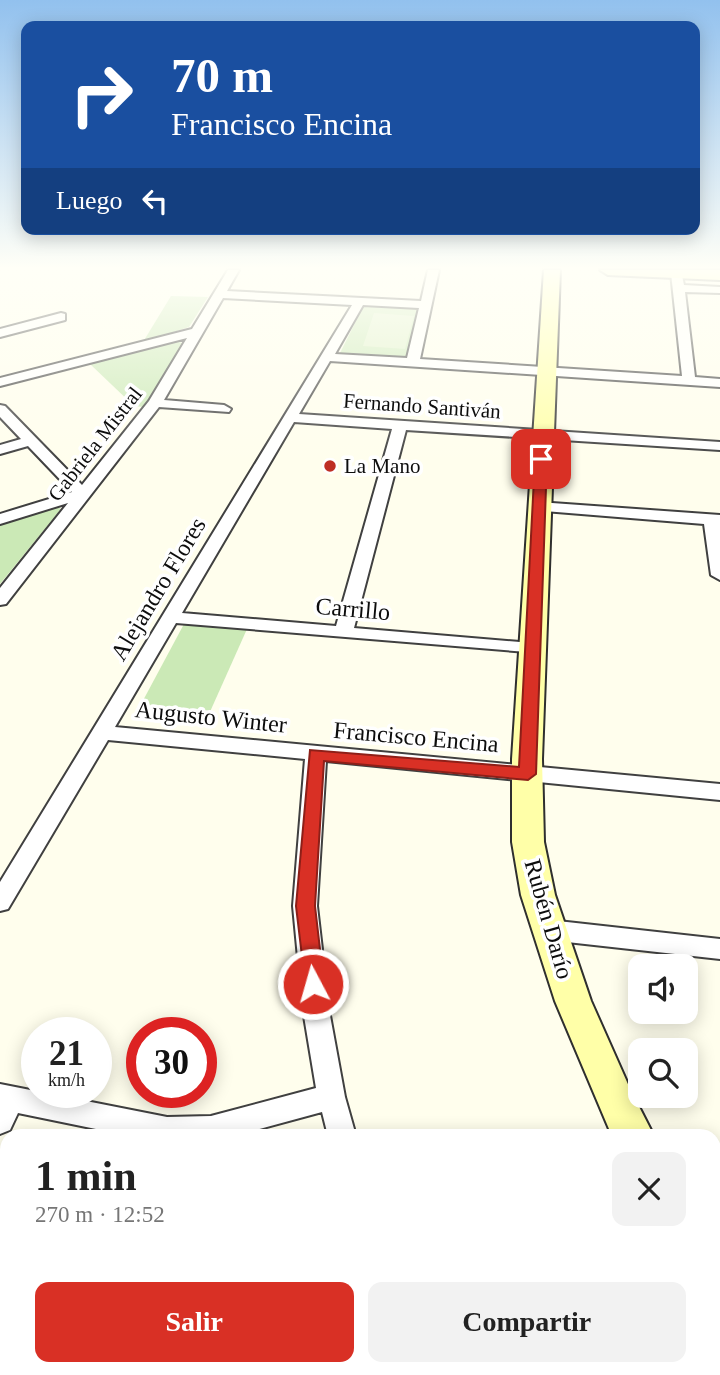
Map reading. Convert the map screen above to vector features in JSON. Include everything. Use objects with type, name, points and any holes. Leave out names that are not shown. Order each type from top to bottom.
[{"type":"street","points":[[0,382],[186,334]]},
{"type":"street","name":"Gabriela Mistral","points":[[0,600],[155,403],[196,334]]},
{"type":"street","name":"Alejandro Flores","points":[[0,902],[341,334]]},
{"type":"street","points":[[413,362],[420,334]]},
{"type":"street","name":"Rubén Darío","points":[[548,334],[532,649],[528,842],[538,895],[573,1001],[616,1103],[630,1129]]},
{"type":"street","points":[[684,334],[689,381]]},
{"type":"street","points":[[328,357],[720,383]]},
{"type":"street","points":[[155,403],[224,409]]},
{"type":"street","points":[[0,409],[82,494],[0,519]]},
{"type":"street","name":"Fernando Santiván","points":[[290,418],[720,446]]},
{"type":"street","points":[[343,633],[400,425]]},
{"type":"street","points":[[0,450],[29,441]]},
{"type":"street","points":[[538,507],[716,520],[720,575]]},
{"type":"street","name":"Carrillo","points":[[169,617],[532,649]]},
{"type":"street","name":"Augusto Winter","points":[[100,732],[316,754]]},
{"type":"street","points":[[316,754],[305,906],[316,1010],[331,1097],[340,1129]]},
{"type":"street","name":"Francisco Encina","points":[[316,754],[720,792]]},
{"type":"street","points":[[550,930],[720,949]]},
{"type":"street","points":[[211,1129],[331,1097]]},
{"type":"street","points":[[4,1105],[160,1129]]},
{"type":"green space","points":[[148,334],[167,334],[143,342]]},
{"type":"green space","points":[[349,334],[415,334],[409,360],[339,355]]},
{"type":"green space","points":[[367,334],[409,334],[405,349],[363,346]]},
{"type":"green space","points":[[177,341],[184,344],[144,407],[134,406],[90,364]]},
{"type":"green space","points":[[54,505],[61,509],[0,584],[0,523]]},
{"type":"green space","points":[[184,624],[247,629],[209,714],[139,708]]},
{"type":"place","name":"La Mano","points":[[330,466]]},
{"type":"route","points":[[313,984],[305,906],[316,754],[528,774],[541,459]]}]
